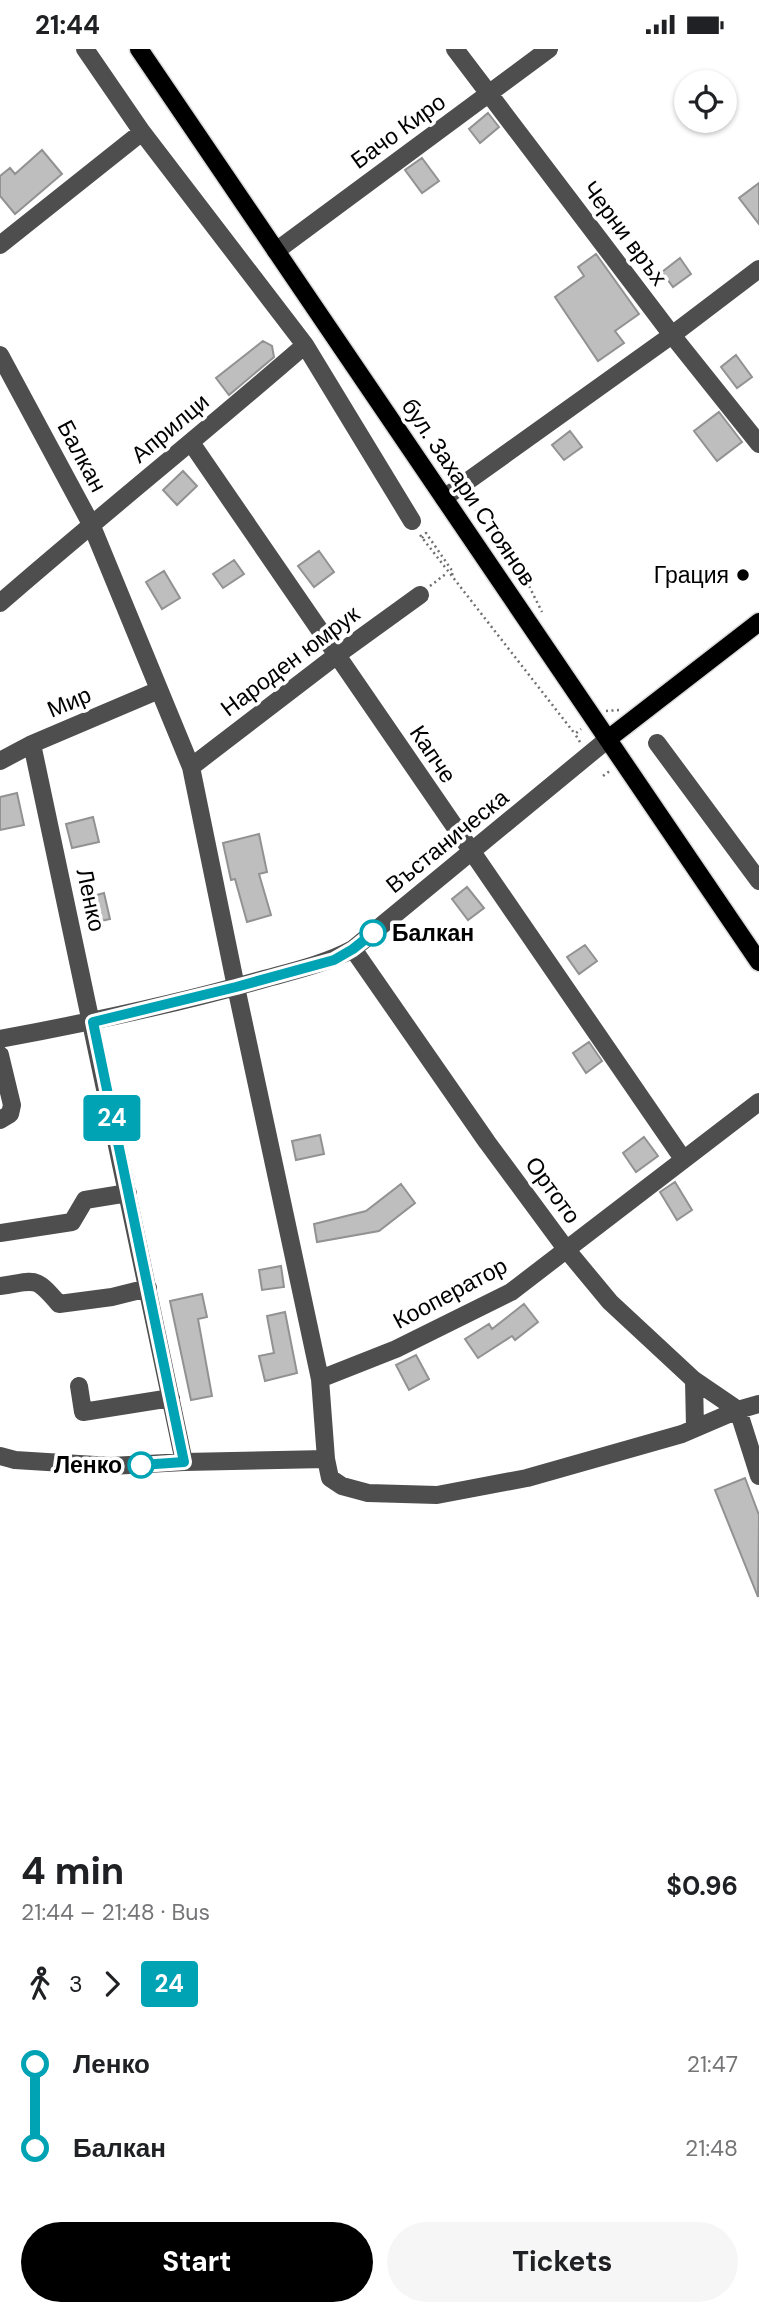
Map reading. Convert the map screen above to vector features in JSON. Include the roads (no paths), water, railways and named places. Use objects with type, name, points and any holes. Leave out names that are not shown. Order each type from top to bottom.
[{"type":"main road","name":"бул. Захари Стоянов","points":[[139,49],[759,962]]},
{"type":"main road","name":"Въстаническа","points":[[608,739],[759,622]]},
{"type":"street","points":[[85,49],[142,132],[305,345],[412,521]]},
{"type":"street","name":"Черни връх","points":[[455,49],[672,335],[759,444]]},
{"type":"street","name":"Бачо Киро","points":[[276,251],[549,49]]},
{"type":"street","points":[[0,245],[142,132]]},
{"type":"street","points":[[444,498],[672,335],[759,269]]},
{"type":"street","name":"Априлци","points":[[0,603],[305,345]]},
{"type":"street","name":"Балкан","points":[[0,355],[91,524],[191,767],[320,1379],[330,1478],[342,1486],[368,1493],[437,1495],[527,1478],[682,1434],[695,1427]]},
{"type":"street","name":"Капче","points":[[191,444],[683,1160]]},
{"type":"street","name":"Народен юмрук","points":[[191,767],[420,595]]},
{"type":"street","name":"Мир","points":[[0,761],[32,744],[159,690]]},
{"type":"street","name":"Въстаническа","points":[[0,1039],[93,1022],[334,960],[353,949],[608,739]]},
{"type":"street","points":[[657,743],[759,881]]},
{"type":"street","name":"Ленко","points":[[32,744],[93,1022],[184,1462]]},
{"type":"street","name":"Ортото","points":[[353,949],[487,1142],[566,1249],[610,1303],[694,1380],[738,1410]]},
{"type":"street","points":[[0,1055],[12,1105],[10,1114],[0,1120]]},
{"type":"street","name":"Кооператор","points":[[320,1379],[396,1349],[511,1292],[759,1102]]},
{"type":"street","points":[[0,1233],[72,1222],[85,1200],[128,1192]]},
{"type":"street","points":[[0,1286],[35,1281],[41,1283],[59,1304],[112,1297],[148,1288]]},
{"type":"street","points":[[694,1380],[695,1427],[759,1404]]},
{"type":"street","points":[[79,1386],[83,1412],[170,1398]]},
{"type":"street","points":[[738,1410],[759,1476]]},
{"type":"street","points":[[0,1456],[15,1460],[111,1466],[326,1459]]},
{"type":"place","name":"Грация","points":[[743,575]]},
{"type":"place","name":"Балкан","points":[[373,933]]},
{"type":"place","name":"Ленко","points":[[141,1465]]}]
